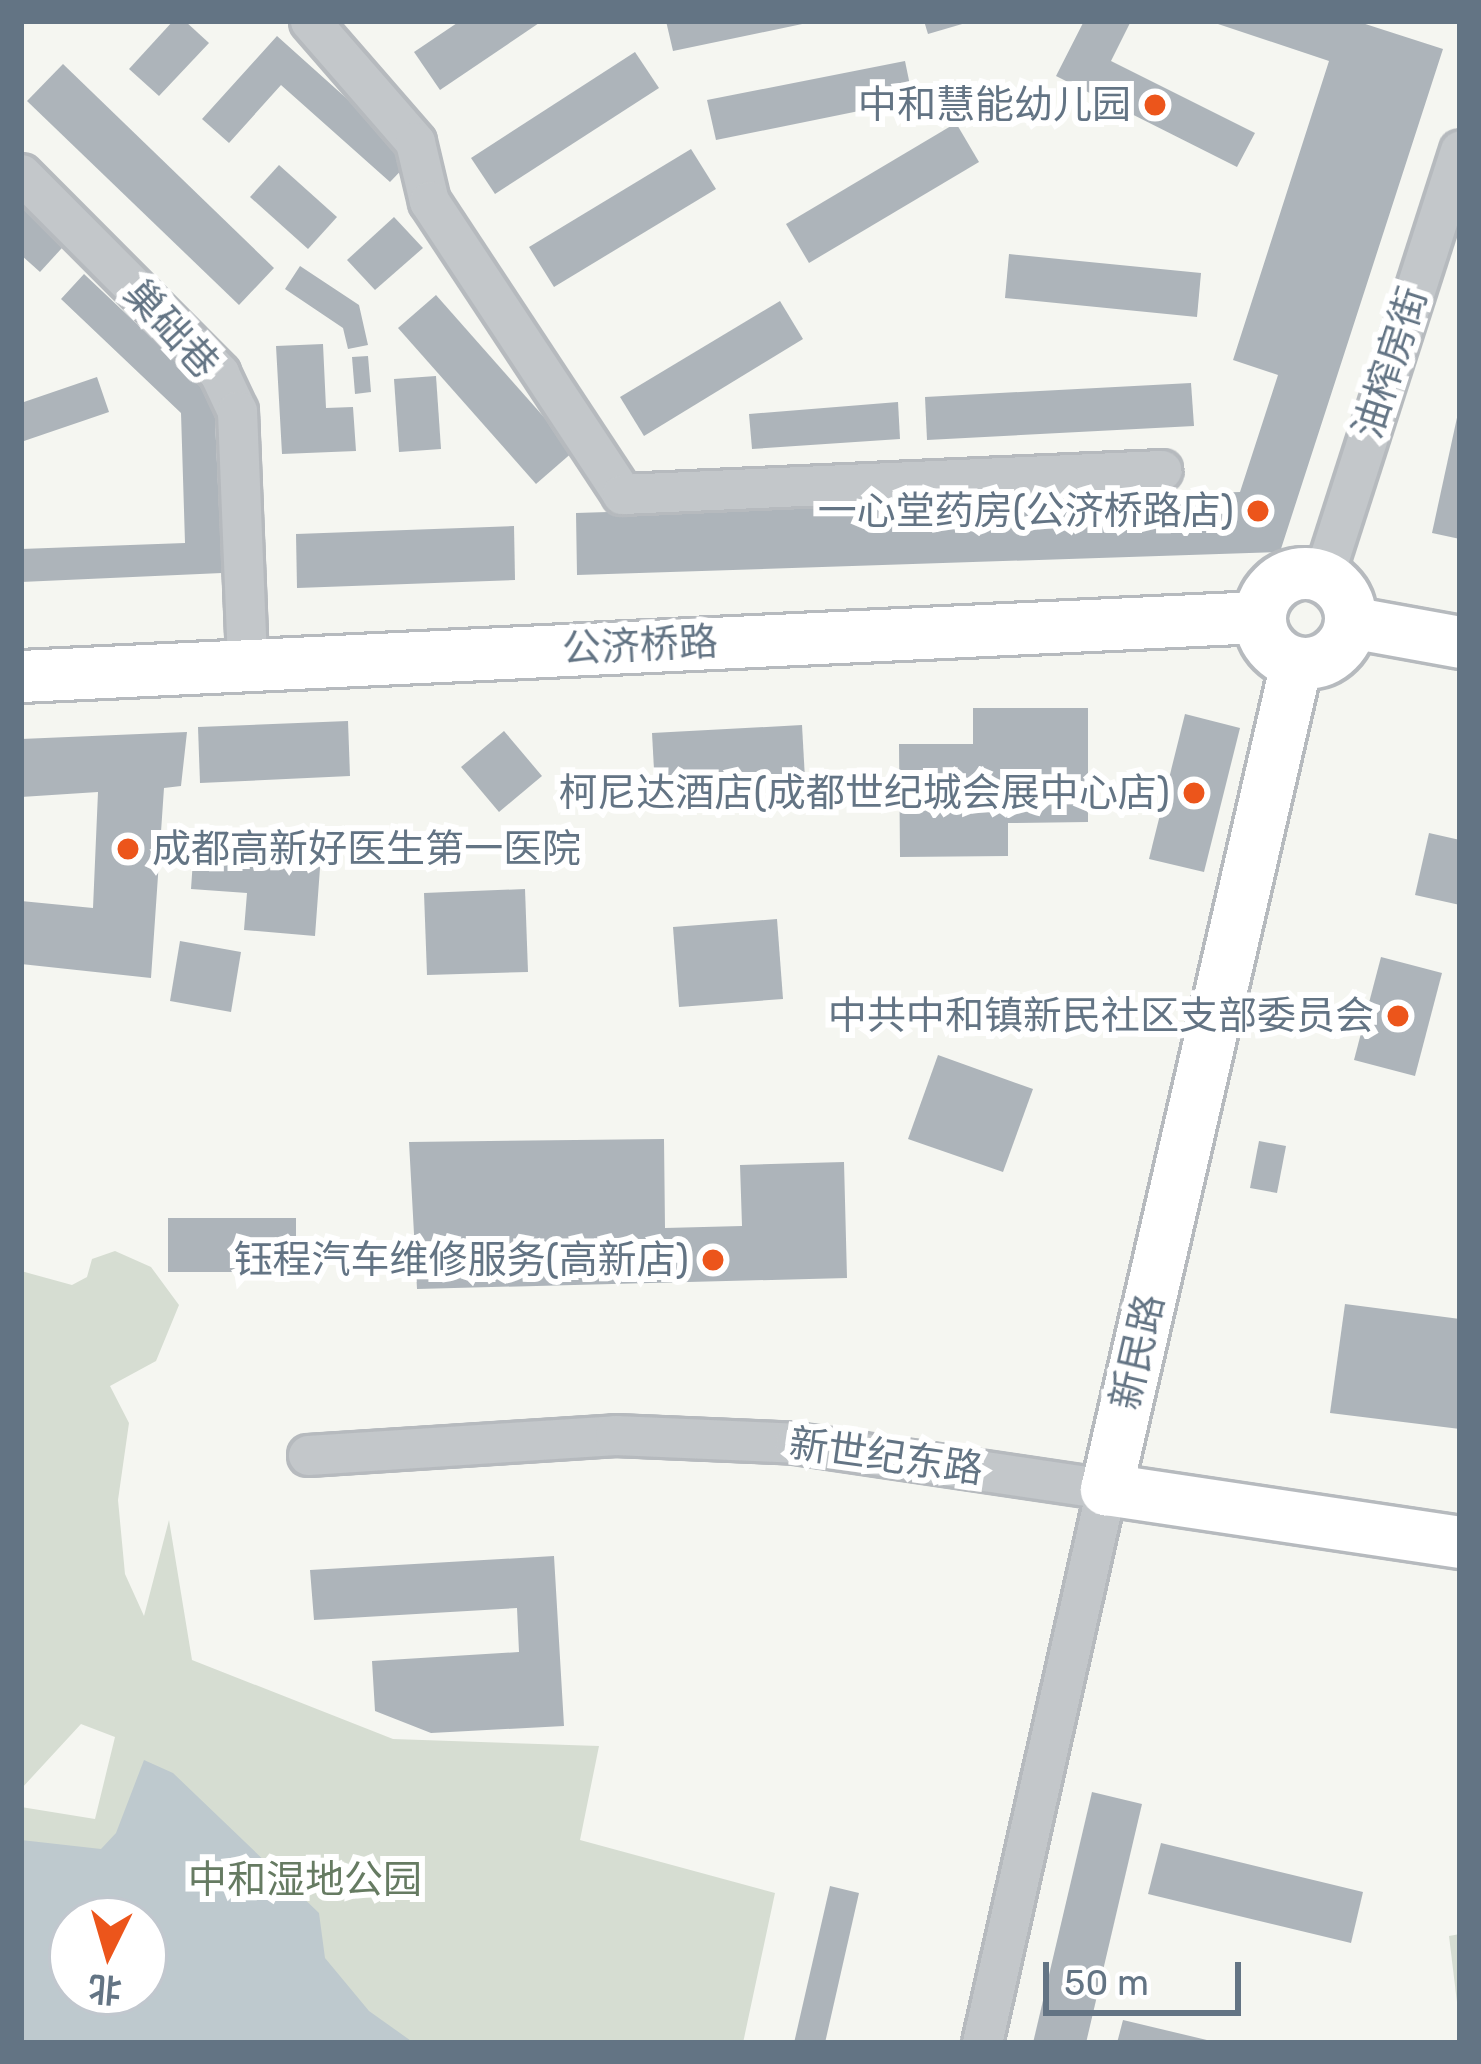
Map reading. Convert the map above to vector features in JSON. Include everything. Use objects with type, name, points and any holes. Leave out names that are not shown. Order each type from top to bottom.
[{"type":"main road","points":[[1323,577],[1344,595],[1351,622],[1327,658],[1296,662],[1269,646],[1259,617],[1282,580],[1323,577]]},
{"type":"main road","name":"公济桥路","points":[[21,676],[1259,617]]},
{"type":"main road","points":[[1351,622],[1460,642]]},
{"type":"main road","name":"新民路","points":[[1106,1489],[1296,662]]},
{"type":"main road","name":"新世纪东路","points":[[1106,1489],[1460,1542]]},
{"type":"street","points":[[310,21],[415,142],[429,201],[622,494],[1161,470]]},
{"type":"street","name":"油榨房街","points":[[1323,577],[1460,150]]},
{"type":"street","name":"巢础巷","points":[[21,174],[219,373],[237,411],[247,664]]},
{"type":"street","name":"新世纪东路","points":[[308,1455],[660,1437],[795,1443],[1106,1489]]},
{"type":"street","name":"新民路","points":[[982,2043],[1106,1489]]},
{"type":"green space","name":"中和湿地公园","points":[[115,1251],[151,1267],[179,1305],[156,1361],[110,1386],[129,1423],[118,1500],[125,1574],[144,1616],[169,1520],[192,1660],[393,1739],[599,1746],[580,1840],[775,1893],[743,2043],[21,2043],[21,1807],[95,1819],[115,1737],[81,1724],[21,1789],[21,1271],[72,1285],[87,1277],[92,1259]]},
{"type":"green space","points":[[1460,1934],[1460,2027],[1449,1936]]},
{"type":"shaded area","points":[[144,1760],[173,1773],[319,1913],[325,1958],[369,2011],[414,2043],[21,2043],[21,1840],[101,1849],[116,1833]]},
{"type":"building","points":[[173,21],[185,21],[209,43],[159,96],[129,69]]},
{"type":"building","points":[[460,21],[542,21],[440,90],[414,52]]},
{"type":"building","points":[[666,21],[807,21],[807,23],[673,51]]},
{"type":"building","points":[[924,21],[968,21],[969,22],[928,34]]},
{"type":"building","name":"中和慧能幼儿园","points":[[1084,21],[1131,21],[1111,61],[1255,133],[1237,167],[1056,76]]},
{"type":"building","points":[[1209,21],[1356,21],[1443,49],[1280,552],[577,575],[576,513],[1240,492],[1278,375],[1233,360],[1329,61]]},
{"type":"building","points":[[277,36],[413,158],[390,182],[281,85],[229,143],[202,119]]},
{"type":"building","points":[[635,52],[659,88],[495,194],[471,158]]},
{"type":"building","points":[[905,61],[913,100],[716,140],[707,100]]},
{"type":"building","points":[[63,64],[274,268],[239,305],[27,101]]},
{"type":"building","points":[[956,123],[979,162],[809,263],[786,224]]},
{"type":"building","points":[[691,149],[716,189],[554,287],[529,247]]},
{"type":"building","points":[[279,165],[337,217],[308,249],[250,197]]},
{"type":"building","points":[[21,191],[72,237],[40,272],[21,255]]},
{"type":"building","points":[[394,217],[423,248],[375,290],[347,260]]},
{"type":"building","points":[[1009,254],[1201,273],[1197,317],[1005,298]]},
{"type":"building","points":[[300,266],[359,305],[368,345],[348,349],[343,328],[285,289]]},
{"type":"building","points":[[84,274],[214,397],[222,573],[21,582],[21,549],[185,543],[181,413],[61,299]]},
{"type":"building","points":[[436,295],[574,451],[536,484],[398,328]]},
{"type":"building","points":[[780,301],[803,339],[644,436],[620,397]]},
{"type":"building","points":[[323,344],[326,408],[353,407],[356,451],[282,454],[276,346]]},
{"type":"building","points":[[368,356],[371,392],[355,394],[352,357]]},
{"type":"building","points":[[436,376],[441,449],[399,452],[394,379]]},
{"type":"building","points":[[97,377],[109,412],[21,442],[21,403]]},
{"type":"building","points":[[1191,383],[1194,426],[927,440],[925,397]]},
{"type":"building","points":[[898,402],[900,439],[752,449],[749,414]]},
{"type":"building","points":[[1460,413],[1460,539],[1432,533]]},
{"type":"building","points":[[514,526],[515,580],[297,588],[296,534]]},
{"type":"building","points":[[973,708],[1088,708],[1088,822],[1008,823],[1008,856],[900,857],[899,744],[973,744]]},
{"type":"building","name":"柯尼达酒店(成都世纪城会展中心店)","points":[[1185,714],[1240,728],[1204,872],[1149,859]]},
{"type":"building","points":[[348,721],[350,776],[200,783],[198,727]]},
{"type":"building","points":[[802,725],[805,779],[655,788],[652,733]]},
{"type":"building","points":[[504,731],[542,776],[499,812],[461,767]]},
{"type":"building","name":"成都高新好医生第一医院","points":[[187,732],[181,786],[164,788],[151,978],[21,964],[21,901],[93,908],[98,792],[21,797],[21,739]]},
{"type":"building","points":[[195,831],[322,841],[315,936],[244,930],[247,893],[191,889]]},
{"type":"building","points":[[1429,833],[1460,840],[1460,905],[1415,895]]},
{"type":"building","points":[[525,889],[528,972],[427,975],[424,893]]},
{"type":"building","points":[[777,919],[783,999],[679,1007],[673,927]]},
{"type":"building","points":[[180,941],[241,952],[231,1012],[170,1001]]},
{"type":"building","name":"中共中和镇新民社区支部委员会","points":[[1381,957],[1442,973],[1415,1076],[1354,1060]]},
{"type":"building","points":[[938,1055],[1033,1089],[1003,1172],[908,1139]]},
{"type":"building","points":[[664,1139],[665,1228],[742,1226],[740,1165],[844,1162],[847,1278],[417,1289],[409,1142]]},
{"type":"building","points":[[1259,1141],[1286,1146],[1277,1193],[1250,1188]]},
{"type":"building","points":[[168,1218],[296,1218],[296,1272],[168,1272]]},
{"type":"building","points":[[1345,1304],[1460,1319],[1460,1429],[1330,1413]]},
{"type":"building","points":[[554,1556],[564,1726],[431,1733],[375,1711],[372,1661],[519,1652],[517,1608],[314,1620],[310,1570]]},
{"type":"building","points":[[1092,1792],[1142,1804],[1086,2043],[1033,2043]]},
{"type":"building","points":[[1161,1843],[1363,1892],[1351,1943],[1148,1894]]},
{"type":"building","points":[[830,1886],[859,1893],[825,2043],[794,2043]]},
{"type":"building","points":[[1123,2020],[1211,2041],[1211,2043],[1117,2043]]},
{"type":"place","name":"中和慧能幼儿园","points":[[1155,105]]},
{"type":"place","name":"一心堂药房(公济桥路店)","points":[[1258,511]]},
{"type":"place","name":"柯尼达酒店(成都世纪城会展中心店)","points":[[1194,793]]},
{"type":"place","name":"成都高新好医生第一医院","points":[[128,849]]},
{"type":"place","name":"中共中和镇新民社区支部委员会","points":[[1398,1016]]},
{"type":"place","name":"钰程汽车维修服务(高新店)","points":[[713,1260]]}]
